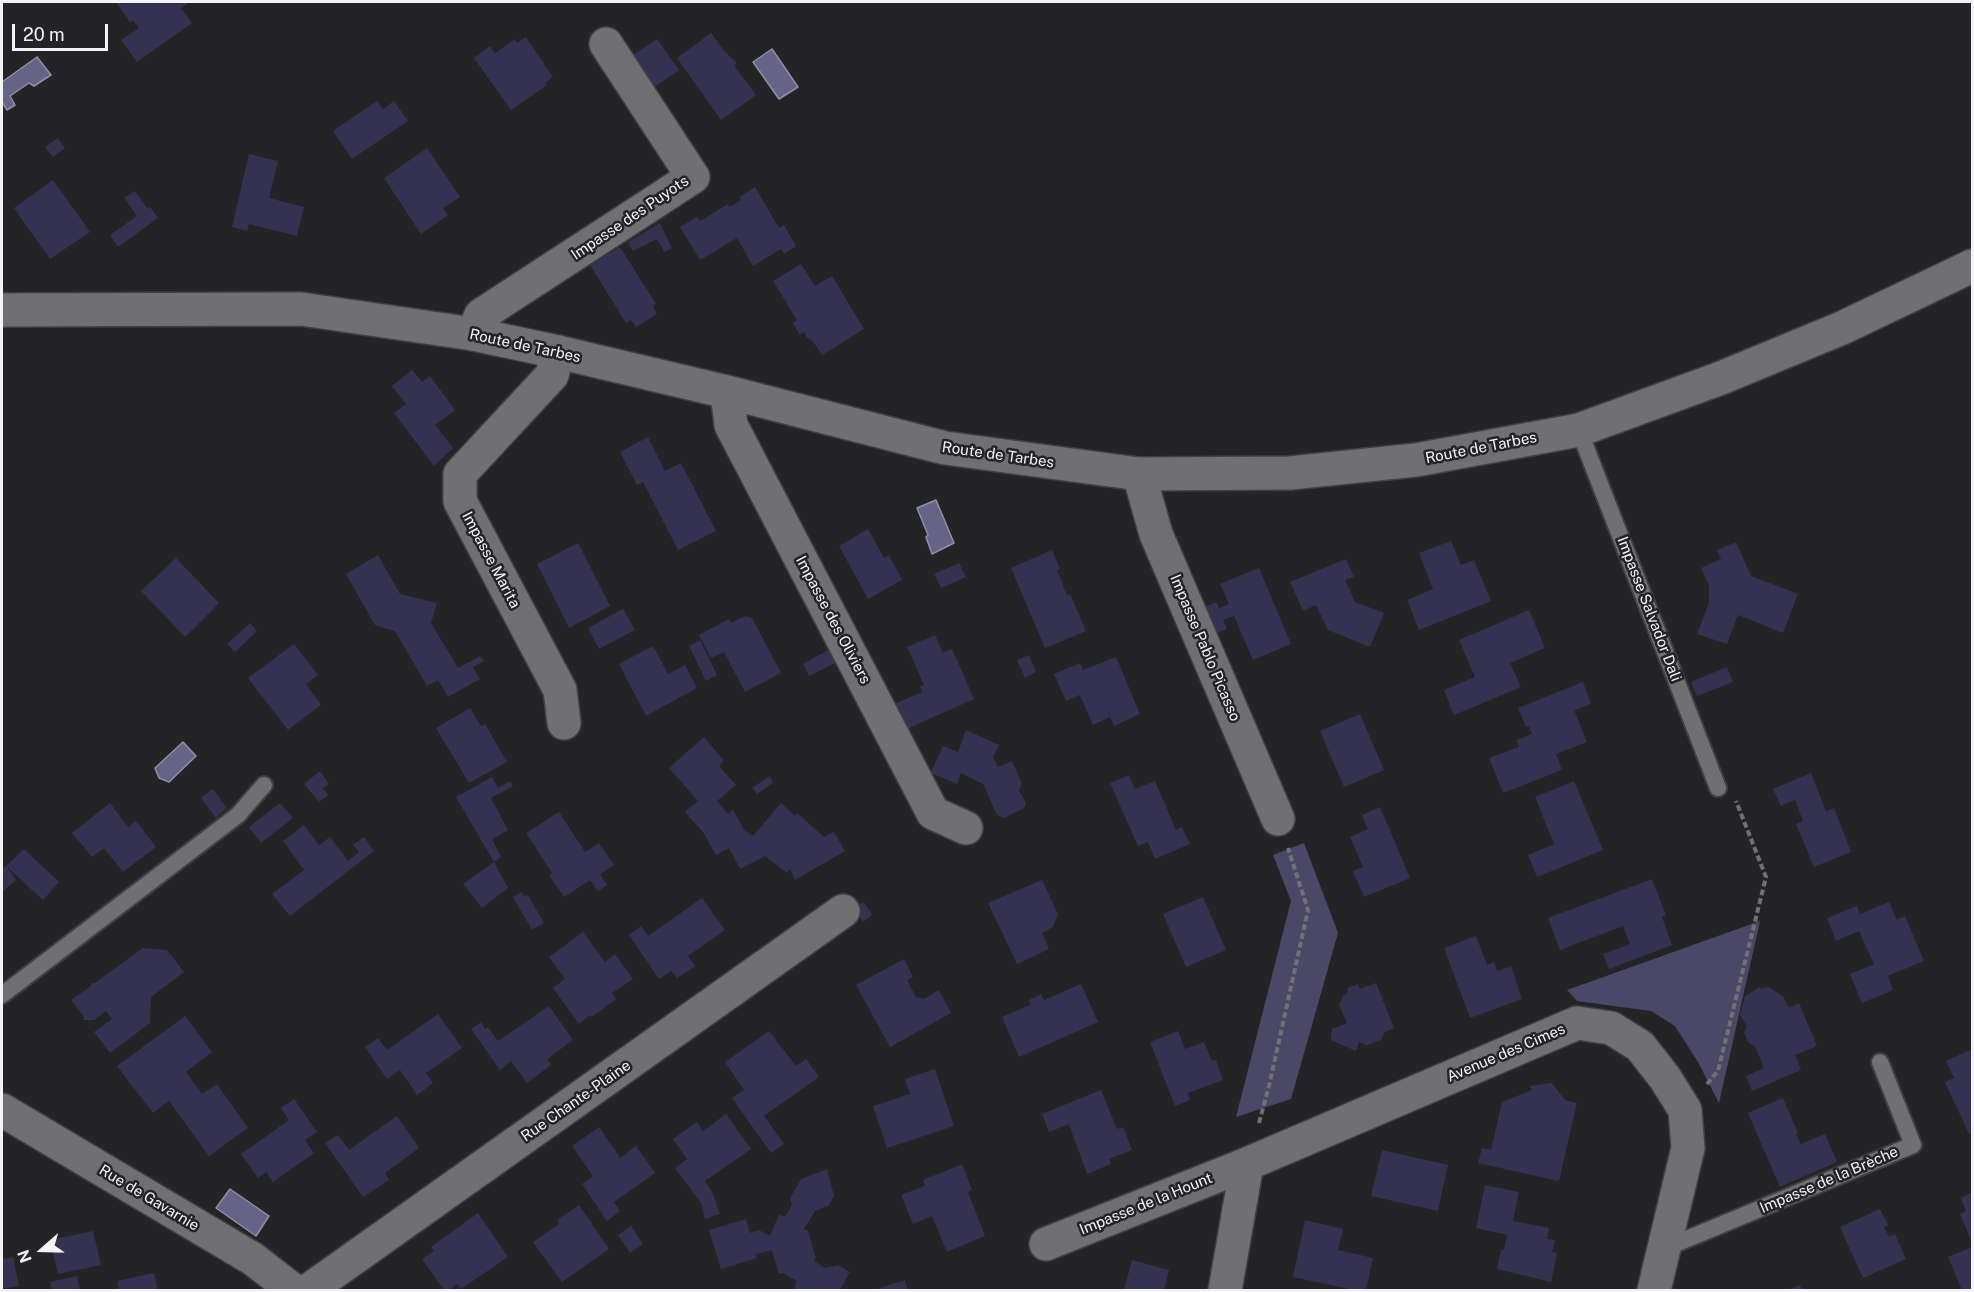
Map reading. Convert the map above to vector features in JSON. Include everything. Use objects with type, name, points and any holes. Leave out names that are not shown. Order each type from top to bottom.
[{"type":"street","name":"Impasse des Puyots","points":[[473,334],[481,315],[693,177],[606,44]]},
{"type":"street","name":"Route de Tarbes","points":[[2,310],[301,309],[473,334],[558,352],[727,392],[945,448],[1139,474],[1290,473],[1416,460],[1579,430],[1720,378],[1809,342],[1972,266]]},
{"type":"street","name":"Impasse Marita","points":[[558,352],[552,375],[460,474],[460,501],[560,690],[564,723]]},
{"type":"street","name":"Impasse des Oliviers","points":[[727,392],[731,425],[933,813],[966,828]]},
{"type":"street","name":"Impasse Pablo Picasso","points":[[1139,474],[1156,534],[1278,819]]},
{"type":"street","name":"Rue Chante-Plaine","points":[[309,1290],[843,911]]},
{"type":"street","name":"Avenue des Cimes","points":[[1247,1164],[1577,1023],[1611,1028],[1640,1046],[1665,1078],[1685,1110],[1688,1148],[1654,1290]]},
{"type":"street","name":"Rue de Gavarnie","points":[[2,1110],[253,1259],[293,1290]]},
{"type":"street","name":"Impasse de la Hount","points":[[1046,1244],[1247,1164]]},
{"type":"street","points":[[1225,1290],[1247,1164]]},
{"type":"lane","name":"Impasse Salvador Dali","points":[[1579,430],[1718,788]]},
{"type":"lane","points":[[2,995],[238,815],[264,785]]},
{"type":"lane","name":"Impasse de la Brèche","points":[[1663,1249],[1913,1145],[1880,1062]]},
{"type":"path","points":[[1685,1110],[1718,1071],[1766,877],[1734,795],[1718,788]]},
{"type":"path","points":[[1247,1164],[1269,1086],[1308,910],[1278,819]]},
{"type":"shaded area","points":[[772,49],[798,87],[779,99],[753,62]]},
{"type":"shaded area","points":[[37,57],[51,75],[34,86],[29,83],[10,96],[15,105],[7,110],[2,102],[2,82]]},
{"type":"shaded area","points":[[936,500],[954,543],[932,554],[926,537],[928,535],[917,508]]},
{"type":"shaded area","points":[[183,742],[196,756],[169,782],[159,778],[155,768]]},
{"type":"shaded area","points":[[1304,843],[1338,933],[1291,1099],[1236,1117],[1291,901],[1273,855]]},
{"type":"shaded area","points":[[1760,921],[1719,1103],[1698,1062],[1675,1026],[1651,1011],[1577,1001],[1567,990]]},
{"type":"shaded area","points":[[230,1189],[269,1216],[256,1236],[216,1208]]},
{"type":"building","points":[[116,2],[185,2],[187,4],[181,8],[192,23],[137,62],[121,40],[139,28],[133,20],[130,22]]},
{"type":"building","points":[[711,33],[725,52],[736,62],[735,67],[756,95],[721,120],[677,58]]},
{"type":"building","points":[[526,37],[553,77],[545,83],[547,85],[511,110],[474,58],[490,46],[495,53],[515,39],[517,43]]},
{"type":"building","points":[[657,39],[679,70],[653,88],[632,56]]},
{"type":"building","points":[[377,101],[383,109],[394,101],[408,121],[352,159],[333,131]]},
{"type":"building","points":[[58,138],[65,148],[53,157],[45,147]]},
{"type":"building","points":[[427,148],[460,197],[443,208],[448,215],[421,234],[384,178]]},
{"type":"building","points":[[249,154],[278,161],[269,198],[304,207],[297,236],[249,224],[247,231],[232,227]]},
{"type":"building","points":[[53,180],[90,232],[50,259],[14,208]]},
{"type":"building","points":[[755,187],[779,228],[784,225],[796,246],[784,254],[781,249],[753,266],[737,238],[700,260],[680,227],[697,217],[700,221],[728,204],[730,207]]},
{"type":"building","points":[[135,191],[147,208],[150,207],[158,218],[118,247],[110,235],[137,216],[124,198]]},
{"type":"building","points":[[660,223],[672,248],[664,252],[657,239],[633,251],[628,242]]},
{"type":"building","points":[[620,247],[656,304],[653,306],[657,314],[636,327],[631,320],[626,323],[590,265]]},
{"type":"building","points":[[801,264],[815,286],[832,276],[864,329],[822,355],[804,332],[800,335],[793,323],[797,320],[773,281]]},
{"type":"building","points":[[412,370],[422,382],[430,376],[455,410],[435,425],[453,448],[434,466],[394,413],[406,404],[392,386]]},
{"type":"building","points":[[648,437],[665,471],[681,463],[716,531],[678,550],[643,482],[637,485],[620,452]]},
{"type":"building","points":[[868,529],[884,558],[889,555],[902,580],[868,599],[839,546]]},
{"type":"building","points":[[1451,541],[1461,565],[1474,560],[1491,601],[1419,630],[1407,600],[1433,589],[1419,553]]},
{"type":"building","points":[[1736,542],[1751,576],[1798,594],[1783,633],[1738,615],[1727,644],[1697,634],[1709,603],[1709,585],[1701,568],[1721,559],[1717,550]]},
{"type":"building","points":[[578,543],[610,606],[569,628],[537,564]]},
{"type":"building","points":[[1052,550],[1067,596],[1070,594],[1086,631],[1045,648],[1011,568]]},
{"type":"building","points":[[378,555],[400,594],[437,603],[431,623],[458,668],[480,656],[484,661],[473,667],[480,679],[448,697],[438,680],[427,686],[395,631],[375,625],[346,574]]},
{"type":"building","points":[[176,558],[219,603],[185,637],[141,591]]},
{"type":"building","points":[[1346,559],[1354,577],[1345,580],[1355,602],[1384,613],[1370,647],[1328,630],[1316,605],[1303,611],[1290,582]]},
{"type":"building","points":[[959,563],[966,577],[941,588],[934,574]]},
{"type":"building","points":[[1259,568],[1291,644],[1253,660],[1234,616],[1223,620],[1227,629],[1211,636],[1199,609],[1216,602],[1219,608],[1229,604],[1220,584]]},
{"type":"building","points":[[623,609],[635,630],[599,649],[588,628]]},
{"type":"building","points":[[1529,610],[1545,648],[1510,663],[1521,687],[1454,715],[1444,690],[1475,677],[1459,640]]},
{"type":"building","points":[[746,616],[752,618],[781,673],[745,692],[724,652],[711,658],[699,635],[729,619],[731,623]]},
{"type":"building","points":[[250,623],[257,631],[235,652],[227,644]]},
{"type":"building","points":[[935,635],[943,653],[952,649],[974,699],[902,731],[890,706],[922,692],[920,687],[924,685],[907,647]]},
{"type":"building","points":[[700,640],[717,675],[706,681],[689,646]]},
{"type":"building","points":[[294,644],[318,675],[306,684],[321,705],[288,730],[248,678]]},
{"type":"building","points":[[653,646],[668,674],[685,665],[697,688],[646,716],[619,664]]},
{"type":"building","points":[[832,648],[839,661],[809,676],[803,664]]},
{"type":"building","points":[[1029,655],[1036,672],[1025,678],[1017,660]]},
{"type":"building","points":[[1116,657],[1140,714],[1114,726],[1110,717],[1093,725],[1080,695],[1066,701],[1054,674],[1080,663],[1083,670]]},
{"type":"building","points":[[1727,667],[1733,682],[1697,696],[1691,682]]},
{"type":"building","points":[[1583,682],[1591,704],[1574,710],[1587,742],[1556,754],[1562,770],[1503,793],[1489,758],[1519,747],[1516,740],[1532,734],[1529,726],[1526,727],[1518,708]]},
{"type":"building","points":[[470,708],[481,726],[485,724],[507,762],[469,783],[436,728]]},
{"type":"building","points":[[1360,714],[1384,770],[1344,787],[1320,731]]},
{"type":"building","points":[[966,730],[999,745],[993,757],[998,767],[1012,761],[1022,784],[1019,790],[1026,803],[1024,808],[1004,818],[997,815],[983,784],[961,773],[957,784],[931,773],[943,746],[958,752]]},
{"type":"building","points":[[704,737],[724,761],[719,766],[736,785],[717,801],[728,814],[733,810],[744,830],[753,836],[781,803],[795,816],[797,813],[824,837],[834,832],[845,851],[795,880],[790,869],[787,873],[765,856],[740,869],[729,848],[716,855],[703,832],[685,812],[698,801],[669,768]]},
{"type":"building","points":[[320,771],[329,784],[323,788],[328,795],[319,802],[304,784]]},
{"type":"building","points":[[1811,773],[1826,811],[1834,808],[1851,852],[1814,867],[1796,824],[1803,821],[1795,800],[1781,806],[1773,789]]},
{"type":"building","points":[[1129,775],[1135,789],[1155,781],[1176,830],[1182,827],[1190,844],[1155,859],[1148,842],[1138,846],[1110,783]]},
{"type":"building","points":[[770,776],[773,783],[757,794],[752,788]]},
{"type":"building","points":[[492,777],[498,788],[510,781],[513,786],[491,798],[508,830],[492,839],[501,857],[494,862],[456,797]]},
{"type":"building","points":[[1574,781],[1603,850],[1537,877],[1528,855],[1554,844],[1535,797]]},
{"type":"building","points":[[213,789],[227,808],[216,818],[201,798]]},
{"type":"building","points":[[110,803],[128,827],[136,821],[156,847],[123,872],[104,848],[92,857],[72,833]]},
{"type":"building","points":[[280,803],[293,818],[261,843],[249,827]]},
{"type":"building","points":[[1380,807],[1410,878],[1364,897],[1353,871],[1363,867],[1350,837],[1368,829],[1362,815]]},
{"type":"building","points":[[559,812],[585,852],[599,843],[614,865],[600,874],[607,885],[598,891],[590,880],[564,897],[549,875],[552,873],[526,833]]},
{"type":"building","points":[[304,825],[319,845],[330,837],[348,861],[359,852],[353,845],[364,837],[374,851],[290,916],[272,894],[304,870],[283,841]]},
{"type":"building","points":[[24,849],[59,882],[43,900],[6,866]]},
{"type":"building","points":[[494,862],[508,888],[482,908],[463,884]]},
{"type":"building","points":[[6,866],[16,880],[2,892],[2,870]]},
{"type":"building","points":[[1652,879],[1666,915],[1662,917],[1672,945],[1609,969],[1603,954],[1630,944],[1623,926],[1560,950],[1548,918]]},
{"type":"building","points":[[1042,880],[1058,914],[1053,927],[1042,933],[1049,949],[1017,964],[988,903]]},
{"type":"building","points":[[522,892],[524,897],[528,895],[544,923],[532,930],[513,897]]},
{"type":"building","points":[[1203,897],[1226,950],[1186,967],[1163,914]]},
{"type":"building","points":[[702,898],[725,930],[688,956],[695,966],[677,978],[671,971],[659,979],[629,935],[641,926],[648,936]]},
{"type":"building","points":[[864,902],[872,915],[863,922],[854,907]]},
{"type":"building","points":[[1889,902],[1897,920],[1905,916],[1924,961],[1888,976],[1893,990],[1862,1003],[1850,974],[1874,964],[1859,931],[1836,941],[1827,918],[1857,906],[1860,914]]},
{"type":"building","points":[[583,932],[605,962],[615,954],[633,979],[612,993],[616,999],[579,1024],[553,988],[565,979],[549,957]]},
{"type":"building","points":[[1476,936],[1487,965],[1494,962],[1497,971],[1511,966],[1522,999],[1470,1018],[1444,948]]},
{"type":"building","points":[[143,948],[167,950],[184,972],[151,997],[150,1023],[110,1053],[94,1032],[112,1019],[106,1011],[94,1020],[83,1020],[84,1017],[71,1000],[91,986],[91,983],[95,983]]},
{"type":"building","points":[[904,959],[913,977],[907,980],[916,997],[924,999],[939,990],[951,1013],[890,1047],[856,985]]},
{"type":"building","points":[[1376,983],[1394,1028],[1385,1032],[1381,1040],[1367,1045],[1359,1042],[1356,1051],[1331,1040],[1332,1029],[1347,1023],[1339,1005],[1343,996],[1348,993],[1347,988],[1358,984],[1360,989]]},
{"type":"building","points":[[1081,984],[1098,1022],[1019,1057],[1002,1017],[1030,1005],[1029,1000],[1041,994],[1044,1000]]},
{"type":"building","points":[[1760,987],[1761,989],[1768,987],[1783,996],[1789,1008],[1799,1003],[1817,1046],[1795,1055],[1801,1070],[1752,1091],[1746,1076],[1764,1068],[1755,1046],[1749,1043],[1744,1033],[1747,1026],[1740,1015],[1745,996]]},
{"type":"building","points":[[549,1006],[573,1040],[547,1059],[551,1065],[527,1083],[511,1061],[500,1070],[471,1029],[481,1022],[485,1029],[488,1027],[498,1041]]},
{"type":"building","points":[[438,1014],[462,1048],[426,1073],[433,1083],[417,1095],[400,1070],[387,1079],[365,1047],[378,1038],[387,1050]]},
{"type":"building","points":[[185,1016],[212,1052],[186,1072],[202,1094],[217,1084],[248,1128],[209,1156],[169,1101],[153,1113],[117,1066]]},
{"type":"building","points":[[769,1031],[796,1066],[806,1059],[819,1077],[764,1116],[784,1144],[771,1153],[732,1098],[744,1090],[725,1062]]},
{"type":"building","points":[[1178,1031],[1185,1049],[1204,1042],[1212,1061],[1216,1060],[1223,1080],[1188,1093],[1190,1100],[1175,1106],[1150,1042]]},
{"type":"building","points":[[1972,1049],[1972,1132],[1969,1134],[1945,1082],[1954,1078],[1946,1061]]},
{"type":"building","points":[[935,1069],[954,1126],[887,1148],[873,1106],[910,1094],[905,1079]]},
{"type":"building","points":[[1552,1083],[1565,1100],[1577,1103],[1559,1181],[1478,1163],[1482,1148],[1491,1150],[1502,1102],[1532,1090],[1530,1086]]},
{"type":"building","points":[[1101,1090],[1117,1129],[1123,1127],[1132,1150],[1109,1159],[1111,1164],[1087,1174],[1069,1124],[1049,1132],[1042,1114]]},
{"type":"building","points":[[1783,1098],[1801,1144],[1825,1134],[1837,1162],[1780,1187],[1748,1113]]},
{"type":"building","points":[[294,1099],[317,1132],[305,1140],[314,1153],[273,1182],[266,1172],[258,1178],[241,1154],[289,1120],[281,1108]]},
{"type":"building","points":[[726,1114],[751,1149],[705,1181],[713,1194],[720,1214],[705,1219],[701,1203],[675,1168],[687,1159],[673,1139],[697,1122],[703,1131]]},
{"type":"building","points":[[397,1116],[419,1148],[385,1173],[389,1180],[363,1197],[325,1143],[338,1135],[349,1150]]},
{"type":"building","points":[[599,1127],[620,1158],[636,1146],[655,1173],[614,1202],[620,1211],[607,1221],[582,1184],[593,1176],[572,1146]]},
{"type":"building","points":[[1382,1150],[1448,1165],[1438,1211],[1371,1196]]},
{"type":"building","points":[[962,1164],[972,1190],[968,1192],[985,1236],[947,1252],[932,1216],[913,1224],[901,1195],[925,1186],[923,1180]]},
{"type":"building","points":[[827,1169],[834,1196],[828,1206],[815,1211],[804,1229],[808,1231],[816,1258],[814,1261],[825,1268],[838,1265],[850,1272],[840,1290],[794,1288],[797,1281],[783,1273],[779,1274],[772,1250],[756,1254],[757,1258],[721,1269],[709,1230],[746,1219],[750,1233],[759,1230],[770,1236],[779,1214],[785,1217],[792,1205],[790,1199],[801,1179]]},
{"type":"building","points":[[1485,1185],[1519,1192],[1513,1221],[1549,1228],[1547,1239],[1555,1240],[1552,1252],[1557,1253],[1551,1282],[1497,1269],[1507,1235],[1476,1228]]},
{"type":"building","points":[[1972,1192],[1972,1242],[1960,1214],[1966,1211],[1961,1198]]},
{"type":"building","points":[[579,1205],[609,1249],[562,1282],[533,1242],[559,1224],[557,1220]]},
{"type":"building","points":[[1880,1209],[1888,1225],[1884,1227],[1889,1237],[1895,1234],[1906,1259],[1863,1278],[1840,1227]]},
{"type":"building","points":[[478,1213],[508,1257],[461,1289],[457,1284],[449,1290],[444,1290],[422,1259],[434,1251],[431,1247]]},
{"type":"building","points":[[1305,1220],[1343,1229],[1338,1250],[1373,1258],[1366,1290],[1354,1290],[1293,1277]]},
{"type":"building","points":[[631,1226],[643,1244],[630,1253],[618,1235]]},
{"type":"building","points":[[93,1231],[101,1265],[58,1274],[50,1240]]},
{"type":"building","points":[[1972,1247],[1972,1290],[1962,1290],[1948,1257]]},
{"type":"building","points":[[13,1257],[19,1286],[2,1289],[2,1259]]},
{"type":"building","points":[[1132,1260],[1169,1270],[1164,1290],[1124,1290]]},
{"type":"building","points":[[154,1273],[158,1290],[119,1290],[117,1281]]},
{"type":"building","points":[[77,1276],[80,1290],[52,1290],[50,1282]]},
{"type":"building","points":[[905,1280],[908,1290],[874,1290]]},
{"type":"building","points":[[1800,1285],[1802,1290],[1787,1290]]}]
